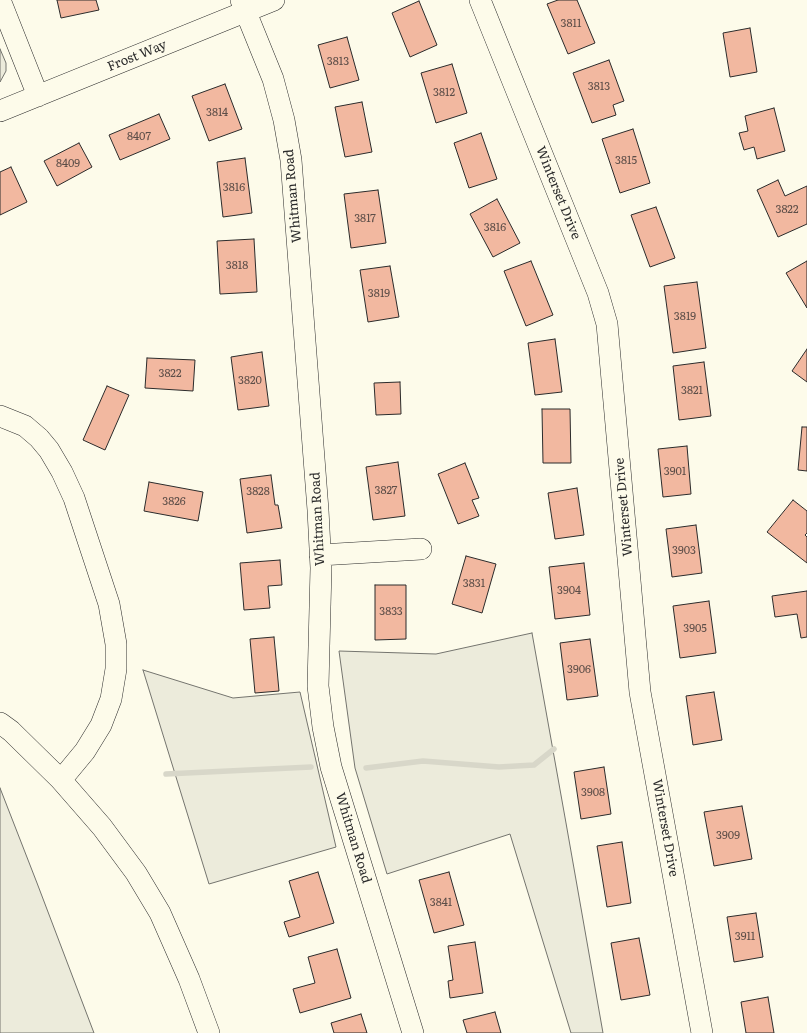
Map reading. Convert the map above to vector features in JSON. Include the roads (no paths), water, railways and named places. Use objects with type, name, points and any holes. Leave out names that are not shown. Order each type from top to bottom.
[{"type":"street","points":[[0,0],[38,96]]},
{"type":"street","name":"Frost Way","points":[[0,111],[38,96],[244,6],[274,0]]},
{"type":"street","name":"Winterset Drive","points":[[480,0],[598,292],[607,324],[640,692],[702,1033]]},
{"type":"street","name":"Whitman Road","points":[[244,6],[273,79],[284,120],[291,160],[320,555],[318,686],[323,727],[331,767],[413,1033]]},
{"type":"street","points":[[0,416],[24,426],[39,438],[49,450],[62,472],[74,498],[108,604],[116,644],[116,669],[111,699],[101,725],[85,751],[61,780]]},
{"type":"street","points":[[320,555],[421,549]]},
{"type":"street","points":[[0,723],[11,731],[61,780],[102,827],[136,873],[160,913],[189,979],[209,1033]]},
{"type":"waterway","points":[[366,768],[423,761],[499,767],[534,765],[554,749]]},
{"type":"waterway","points":[[166,774],[311,767]]}]
